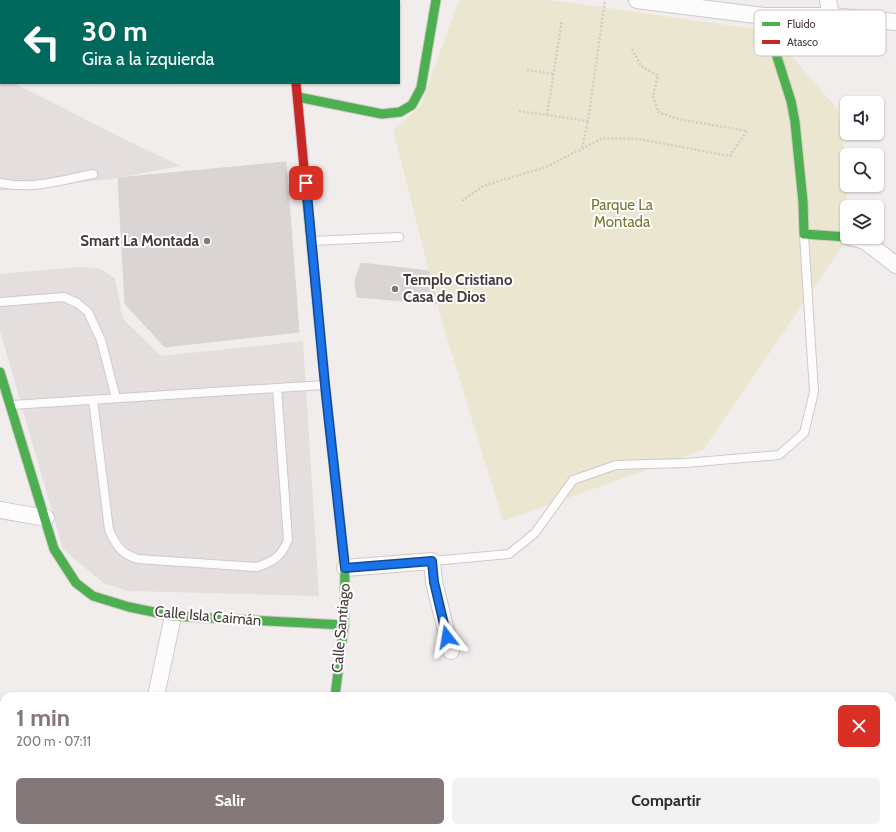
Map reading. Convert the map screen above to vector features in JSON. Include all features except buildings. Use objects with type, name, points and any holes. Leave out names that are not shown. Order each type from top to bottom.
[{"type":"street","points":[[298,97],[382,114],[400,112],[412,105],[422,88],[436,0]]},
{"type":"street","points":[[637,0],[754,15]]},
{"type":"street","points":[[828,0],[830,10]]},
{"type":"street","points":[[886,21],[896,22]]},
{"type":"street","points":[[777,56],[791,101],[795,122],[803,202],[804,234],[840,236]]},
{"type":"street","name":"Calle Santiago","points":[[296,84],[325,385],[345,568],[344,625],[336,692]]},
{"type":"street","points":[[869,244],[896,265]]},
{"type":"street","name":"Calle Isla Caimán","points":[[3,388],[46,518],[54,549],[76,583],[93,596],[130,607],[173,616],[344,625]]},
{"type":"street","points":[[0,510],[46,518]]},
{"type":"street","points":[[345,568],[432,561],[434,582],[451,651]]},
{"type":"street","points":[[157,692],[173,616]]},
{"type":"lane","points":[[0,184],[13,186],[29,185],[93,174]]},
{"type":"lane","points":[[432,561],[509,554],[535,533],[573,480],[616,465],[685,463],[779,455],[804,433],[814,392],[804,234]]},
{"type":"lane","points":[[311,241],[399,237]]},
{"type":"lane","points":[[0,302],[64,297],[78,303],[88,312],[101,340],[116,398]]},
{"type":"lane","points":[[3,388],[93,400],[325,385]]},
{"type":"lane","points":[[93,400],[109,530],[122,552],[138,559],[257,567],[273,561],[284,551],[288,540],[277,388]]},
{"type":"path","points":[[582,148],[588,121],[605,0]]},
{"type":"path","points":[[547,115],[562,20]]},
{"type":"path","points":[[462,201],[483,186],[546,167],[603,138],[638,139],[730,156],[747,131],[678,119],[658,112],[653,96],[658,76],[641,66],[632,49]]},
{"type":"path","points":[[527,70],[554,74]]},
{"type":"path","points":[[519,111],[588,121]]},
{"type":"green space","name":"Parque La Montada","points":[[459,0],[543,0],[566,2],[754,29],[754,56],[792,56],[838,110],[840,140],[843,140],[844,148],[840,148],[840,192],[847,192],[847,200],[840,200],[840,244],[842,244],[842,247],[703,450],[503,521],[442,322],[393,130],[420,107]]},
{"type":"shaded area","points":[[0,84],[16,84],[181,166],[112,179],[0,191]]},
{"type":"shaded area","points":[[79,267],[99,268],[115,278],[123,319],[161,356],[303,341],[319,596],[128,591],[103,583],[63,549],[0,331],[0,274]]},
{"type":"traffic: fast","points":[[298,97],[382,114],[400,112],[412,105],[421,88],[436,0]]},
{"type":"traffic: fast","points":[[777,56],[791,101],[795,122],[803,202],[804,234],[840,237]]},
{"type":"traffic: fast","points":[[306,189],[345,568],[344,625],[336,692]]},
{"type":"traffic: fast","points":[[0,372],[54,549],[76,583],[93,596],[129,607],[173,616],[344,625]]},
{"type":"traffic: jam","points":[[296,84],[306,189]]},
{"type":"place","name":"Smart La Montada","points":[[207,241]]},
{"type":"place","name":"Templo Cristiano Casa de Dios","points":[[395,289]]},
{"type":"route","points":[[306,183],[325,385],[345,568],[432,561],[434,582],[447,637]]}]
